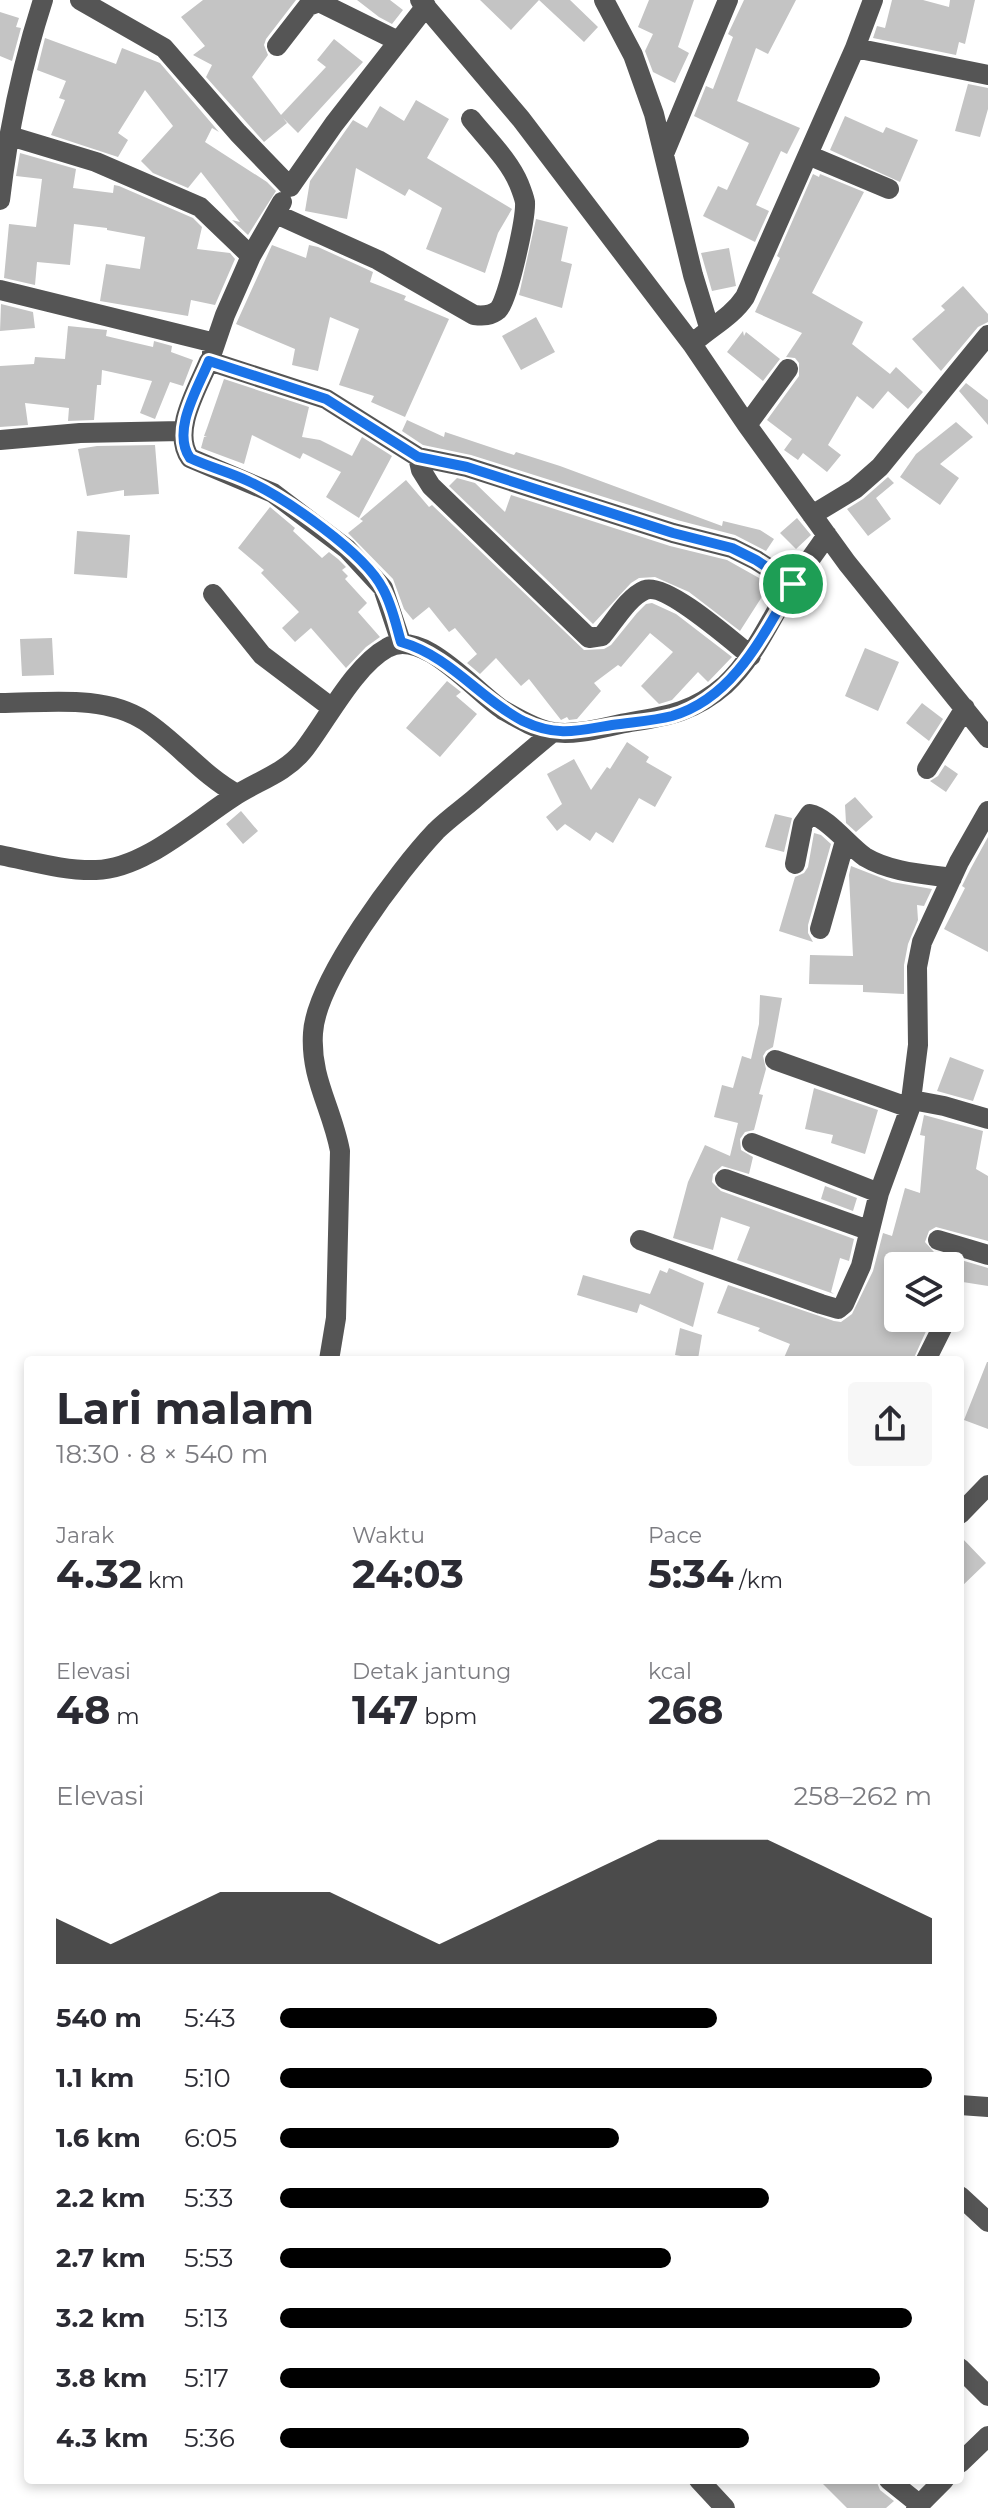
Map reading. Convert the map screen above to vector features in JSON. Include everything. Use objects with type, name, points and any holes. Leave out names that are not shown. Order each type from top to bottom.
[{"type":"street","points":[[0,200],[26,50],[43,0]]},
{"type":"street","points":[[80,0],[164,48],[290,187]]},
{"type":"street","points":[[604,0],[633,55],[654,114],[709,327]]},
{"type":"street","points":[[664,154],[728,0]]},
{"type":"street","points":[[692,344],[745,297],[855,48],[873,0]]},
{"type":"street","points":[[277,46],[308,6],[319,2],[398,41]]},
{"type":"street","points":[[401,642],[383,588],[370,571],[313,521],[273,493],[190,458],[182,431],[251,256],[290,187],[423,3],[521,119],[692,344],[847,563],[979,720],[927,769]]},
{"type":"street","points":[[855,48],[988,75]]},
{"type":"street","points":[[276,214],[378,260],[474,315],[487,316],[497,311],[505,301],[525,202],[519,183],[471,119]]},
{"type":"street","points":[[10,136],[96,162],[200,207],[251,256]]},
{"type":"street","points":[[808,155],[889,189]]},
{"type":"street","points":[[0,290],[212,352],[326,399],[418,457],[467,467],[673,533],[732,548],[793,584]]},
{"type":"street","points":[[812,515],[855,489],[880,467],[988,335]]},
{"type":"street","points":[[747,425],[788,369]]},
{"type":"street","points":[[0,440],[80,433],[182,431]]},
{"type":"street","points":[[418,457],[421,470],[431,486],[589,638],[602,636],[640,593],[649,588],[659,589],[691,609],[751,656]]},
{"type":"street","points":[[0,855],[71,869],[117,868],[142,859],[237,794],[292,762],[368,663],[386,648],[401,642],[423,649],[443,662],[502,709],[553,732],[673,716],[702,703],[726,684],[751,656],[793,584],[827,535]]},
{"type":"street","points":[[213,594],[262,655],[332,708]]},
{"type":"street","points":[[0,703],[95,704],[130,713],[146,722],[220,785],[237,794]]},
{"type":"street","points":[[330,1356],[336,1318],[340,1151],[336,1129],[313,1067],[313,1030],[320,1003],[360,932],[437,830],[553,732]]},
{"type":"street","points":[[640,1240],[838,1309],[848,1296],[861,1266],[879,1193],[911,1104],[918,1045],[917,967],[922,942],[988,811]]},
{"type":"street","points":[[795,864],[803,824],[810,814],[868,859],[888,867],[952,878]]},
{"type":"street","points":[[820,929],[845,841]]},
{"type":"street","points":[[775,1060],[911,1104],[944,1106],[988,1119]]},
{"type":"street","points":[[752,1143],[879,1193]]},
{"type":"street","points":[[725,1179],[868,1230]]},
{"type":"street","points":[[938,1240],[988,1255]]},
{"type":"street","points":[[928,1356],[940,1332]]},
{"type":"street","points":[[964,1502],[988,1485]]},
{"type":"street","points":[[964,2105],[988,2107]]},
{"type":"street","points":[[964,2200],[988,2222]]},
{"type":"street","points":[[964,2372],[988,2396]]},
{"type":"street","points":[[964,2459],[988,2436]]},
{"type":"street","points":[[703,2484],[725,2508]]},
{"type":"street","points":[[893,2484],[918,2506],[940,2484]]},
{"type":"building","points":[[203,0],[296,0],[266,39],[264,45],[268,55],[252,77],[281,115],[326,67],[317,60],[334,39],[363,62],[298,133],[283,118],[287,123],[264,142],[206,77],[212,65],[193,55],[205,46],[181,17]]},
{"type":"building","points":[[357,0],[390,0],[403,10],[392,24]]},
{"type":"building","points":[[480,0],[539,0],[511,30]]},
{"type":"building","points":[[539,0],[570,0],[598,27],[584,42]]},
{"type":"building","points":[[649,0],[694,0],[678,47],[689,53],[675,83],[653,72],[645,51],[653,34],[638,27]]},
{"type":"building","points":[[744,0],[796,0],[768,54],[756,48],[737,101],[800,128],[787,154],[781,151],[756,205],[769,211],[755,242],[703,216],[718,186],[727,190],[749,143],[694,116],[706,86],[713,89],[733,37],[728,34]]},
{"type":"building","points":[[892,0],[923,0],[949,7],[950,0],[975,0],[965,44],[959,42],[956,55],[873,38],[877,26],[885,28]]},
{"type":"building","points":[[0,12],[19,18],[16,27],[21,28],[12,61],[0,56]]},
{"type":"building","points":[[45,38],[116,64],[122,48],[160,63],[219,132],[212,128],[205,142],[276,191],[248,235],[232,220],[240,222],[201,172],[188,188],[153,173],[141,161],[173,126],[145,90],[118,133],[128,140],[118,157],[51,135],[65,100],[59,98],[66,81],[37,70]]},
{"type":"building","points":[[968,84],[988,88],[988,109],[980,137],[955,131]]},
{"type":"building","points":[[416,100],[449,119],[427,158],[512,209],[498,233],[485,273],[426,249],[442,208],[409,189],[405,196],[356,168],[347,219],[305,211],[310,181],[353,120],[367,128],[380,106],[404,121]]},
{"type":"building","points":[[845,116],[883,133],[886,127],[918,140],[900,182],[830,150]]},
{"type":"building","points":[[20,153],[76,169],[73,188],[113,193],[114,185],[119,186],[193,218],[202,227],[197,249],[230,253],[235,259],[215,305],[191,300],[188,316],[100,301],[106,264],[140,269],[145,237],[107,228],[74,224],[70,265],[37,262],[35,285],[4,278],[9,224],[36,227],[42,179],[16,176]]},
{"type":"building","points":[[813,174],[864,192],[812,293],[863,322],[852,344],[890,374],[896,367],[923,392],[908,409],[888,391],[873,409],[857,396],[828,445],[841,455],[827,472],[803,453],[798,460],[784,450],[792,439],[767,420],[799,376],[799,363],[795,358],[786,357],[802,333],[755,312]]},
{"type":"building","points":[[536,219],[568,227],[561,261],[572,264],[562,308],[519,295]]},
{"type":"building","points":[[272,245],[306,258],[309,245],[318,247],[373,272],[370,282],[406,296],[404,300],[449,319],[405,417],[371,402],[374,396],[339,385],[359,329],[330,317],[318,371],[292,365],[295,349],[236,324]]},
{"type":"building","points":[[729,248],[736,286],[712,291],[701,253]]},
{"type":"building","points":[[963,286],[988,314],[988,322],[978,327],[941,371],[912,339],[945,310],[941,306]]},
{"type":"building","points":[[1,304],[33,312],[35,328],[0,331]]},
{"type":"building","points":[[536,317],[555,352],[521,370],[502,336]]},
{"type":"building","points":[[68,326],[107,330],[106,336],[153,347],[154,341],[172,346],[171,352],[193,360],[183,386],[170,382],[155,419],[140,413],[152,381],[102,370],[101,385],[97,385],[94,420],[68,421],[69,408],[25,403],[28,425],[0,427],[0,366],[34,364],[35,357],[65,359]]},
{"type":"building","points":[[743,331],[744,336],[746,332],[780,359],[763,381],[727,352]]},
{"type":"building","points":[[224,379],[309,407],[302,437],[320,440],[352,456],[362,437],[392,456],[359,518],[326,497],[341,472],[303,453],[300,459],[252,435],[244,464],[201,448]]},
{"type":"building","points":[[966,383],[988,400],[988,425],[959,391]]},
{"type":"building","points":[[407,420],[444,437],[445,432],[514,455],[516,452],[722,526],[723,521],[760,530],[774,539],[766,551],[735,535],[677,520],[471,455],[423,445],[402,431]]},
{"type":"building","points":[[956,422],[973,437],[940,464],[959,478],[940,505],[900,477],[916,454]]},
{"type":"building","points":[[155,445],[159,494],[124,496],[124,490],[87,496],[78,449]]},
{"type":"building","points":[[888,477],[894,483],[876,498],[891,519],[868,536],[847,509]]},
{"type":"building","points":[[457,478],[475,483],[505,512],[511,495],[670,546],[727,560],[770,584],[740,631],[689,592],[655,577],[639,578],[631,583],[593,624],[449,486]]},
{"type":"building","points":[[406,480],[429,507],[432,505],[584,650],[604,649],[611,645],[637,613],[646,604],[652,603],[676,614],[732,657],[708,682],[698,672],[672,700],[659,704],[641,686],[673,652],[650,633],[621,667],[618,665],[594,683],[601,691],[577,719],[569,720],[567,717],[561,720],[529,679],[521,686],[496,658],[480,674],[467,663],[477,654],[455,628],[449,632],[429,607],[413,620],[404,609],[393,579],[348,533]]},
{"type":"building","points":[[270,507],[295,528],[293,531],[322,558],[329,552],[338,559],[346,567],[342,570],[348,576],[345,579],[367,603],[358,612],[380,637],[346,668],[311,628],[295,642],[282,628],[299,612],[261,573],[264,570],[238,548]]},
{"type":"building","points":[[797,518],[811,535],[796,549],[780,533]]},
{"type":"building","points":[[77,531],[130,535],[127,578],[74,574]]},
{"type":"building","points":[[52,638],[54,675],[22,676],[20,639]]},
{"type":"building","points":[[865,648],[899,662],[878,711],[845,696]]},
{"type":"building","points":[[447,681],[461,692],[456,696],[477,714],[440,757],[406,728]]},
{"type":"building","points":[[922,703],[943,719],[929,741],[906,723]]},
{"type":"building","points":[[627,742],[649,757],[646,762],[672,777],[655,807],[639,798],[613,843],[596,832],[590,841],[565,824],[557,831],[546,817],[562,804],[547,774],[574,759],[591,790],[607,767],[610,769]]},
{"type":"building","points":[[945,765],[958,774],[946,792],[930,781],[938,776]]},
{"type":"building","points":[[855,797],[873,817],[856,832],[846,823],[845,805]]},
{"type":"building","points":[[241,811],[258,831],[243,844],[226,824]]},
{"type":"building","points":[[775,814],[792,818],[784,852],[765,847]]},
{"type":"building","points":[[814,833],[831,844],[808,925],[813,942],[779,931],[795,877],[808,867]]},
{"type":"building","points":[[988,837],[988,952],[944,929]]},
{"type":"building","points":[[851,866],[892,882],[932,889],[924,906],[917,905],[918,920],[908,944],[904,965],[904,994],[863,992],[863,985],[809,984],[810,955],[853,956]]},
{"type":"building","points":[[760,995],[782,998],[773,1047],[763,1056],[766,1069],[759,1094],[763,1095],[754,1130],[745,1132],[740,1139],[741,1150],[753,1157],[749,1174],[722,1166],[713,1174],[712,1182],[721,1191],[854,1239],[849,1261],[840,1258],[831,1292],[834,1294],[737,1260],[750,1227],[721,1217],[713,1250],[673,1238],[688,1182],[705,1145],[730,1156],[738,1123],[714,1117],[722,1085],[733,1088],[742,1056],[751,1059],[759,1024]]},
{"type":"building","points":[[950,1057],[984,1070],[973,1101],[937,1091]]},
{"type":"building","points":[[814,1088],[878,1110],[865,1154],[831,1143],[833,1135],[805,1129]]},
{"type":"building","points":[[924,1115],[983,1131],[976,1169],[988,1176],[988,1241],[936,1227],[929,1231],[925,1242],[934,1252],[884,1252],[884,1332],[926,1332],[915,1356],[785,1356],[790,1344],[758,1331],[760,1328],[717,1313],[728,1285],[834,1321],[841,1322],[852,1314],[873,1271],[883,1233],[892,1236],[905,1188],[920,1193],[925,1136],[920,1135]]},
{"type":"building","points":[[825,1186],[857,1198],[853,1211],[821,1199]]},
{"type":"building","points":[[964,1261],[988,1268],[988,1286],[964,1282]]},
{"type":"building","points":[[669,1268],[704,1283],[693,1327],[640,1304],[637,1313],[577,1295],[583,1275],[650,1294],[660,1270],[667,1273]]},
{"type":"building","points":[[680,1328],[702,1335],[698,1356],[675,1355]]},
{"type":"building","points":[[988,1362],[988,1429],[964,1420]]},
{"type":"building","points":[[964,1540],[986,1563],[964,1584]]},
{"type":"building","points":[[823,2484],[878,2484],[880,2490],[894,2501],[886,2508],[847,2508]]},
{"type":"route","points":[[209,361],[326,399],[418,457],[467,467],[673,533],[732,548],[793,584],[751,656],[726,684],[702,703],[673,716],[553,732],[502,709],[443,662],[423,649],[401,642],[383,588],[370,571],[313,521],[273,493],[190,458],[182,431],[209,361]]}]
